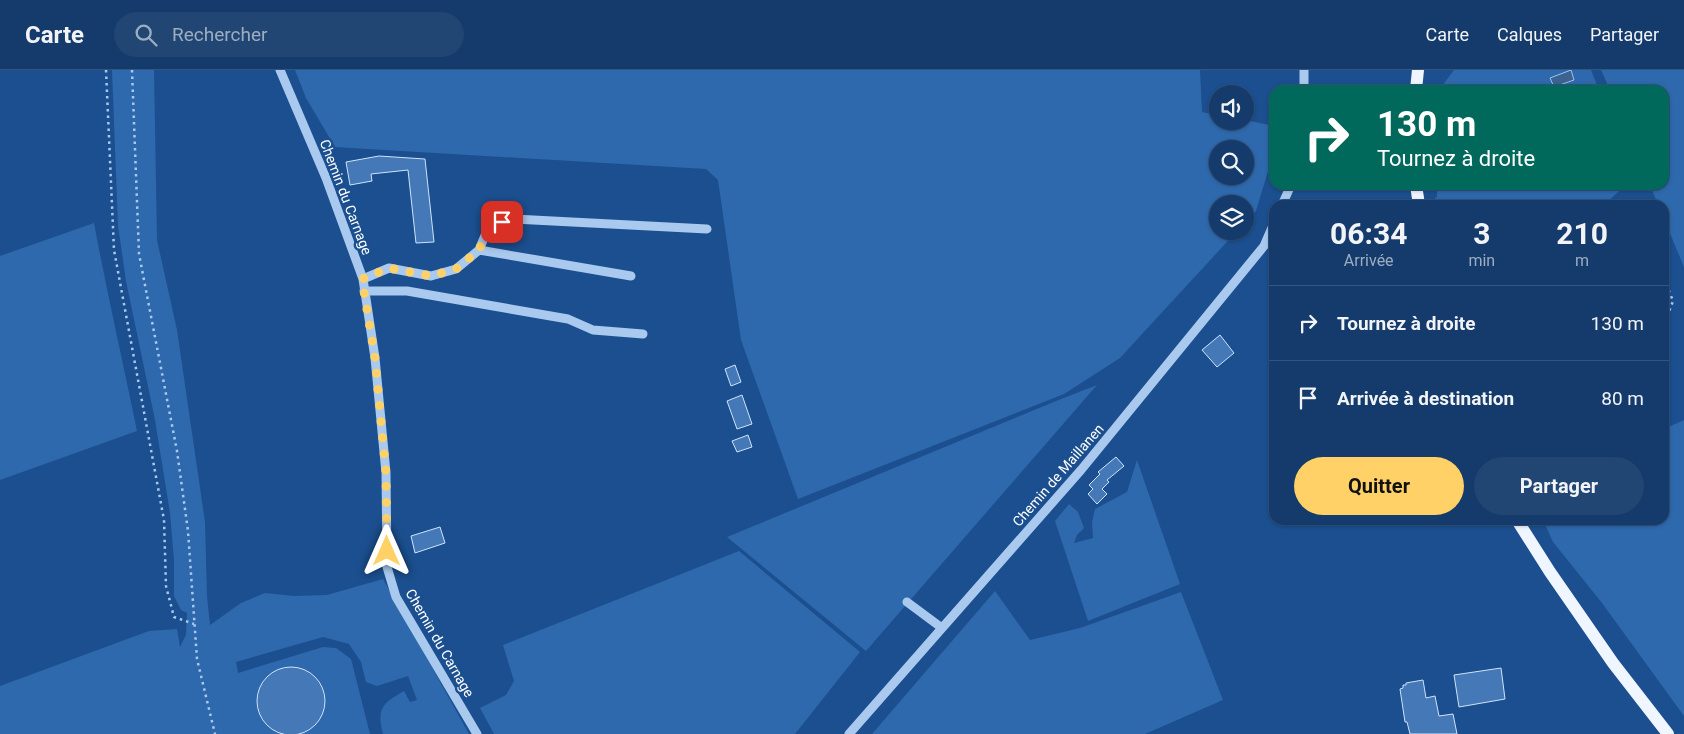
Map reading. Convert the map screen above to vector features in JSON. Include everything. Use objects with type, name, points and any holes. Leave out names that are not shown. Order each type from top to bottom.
[{"type":"main road","points":[[1416,85],[1418,70]]},
{"type":"main road","points":[[1520,525],[1613,663],[1668,734]]},
{"type":"street","name":"Chemin du Carnage","points":[[280,70],[326,178],[362,279],[375,358],[386,473],[387,567],[396,597],[477,734]]},
{"type":"street","points":[[1304,70],[1304,85]]},
{"type":"street","points":[[362,279],[389,268],[431,276],[456,269],[479,250],[489,226],[514,219],[707,230]]},
{"type":"street","name":"Chemin de Maillanen","points":[[849,734],[1081,470],[1264,246],[1269,234]]},
{"type":"street","points":[[479,250],[631,276]]},
{"type":"street","points":[[364,291],[407,291],[568,319],[594,330],[643,334]]},
{"type":"street","points":[[907,602],[942,628]]},
{"type":"path","points":[[106,70],[114,250],[164,520],[166,586],[174,617],[194,624]]},
{"type":"path","points":[[132,70],[139,254],[177,451],[188,531],[197,659],[215,734]]},
{"type":"path","points":[[1669,291],[1673,301],[1669,312]]},
{"type":"shaded area","points":[[112,70],[154,70],[157,240],[177,330],[205,522],[207,596],[210,625],[241,603],[265,593],[294,596],[327,595],[383,579],[469,734],[383,734],[380,718],[386,703],[404,691],[410,702],[417,700],[408,676],[377,686],[366,682],[361,662],[349,644],[323,637],[236,662],[238,673],[323,647],[336,648],[351,659],[370,734],[0,734],[0,686],[149,631],[177,629],[180,647],[186,635],[187,613],[181,610],[174,596],[174,560],[170,513],[155,420],[126,281],[118,226]]},
{"type":"shaded area","points":[[295,70],[1200,70],[1202,112],[1209,113],[1209,130],[1254,130],[1254,122],[1269,125],[1269,168],[1256,211],[1254,213],[1254,195],[1209,195],[1209,240],[1229,240],[1120,358],[1064,394],[798,499],[741,340],[718,180],[706,169],[335,147],[306,98]]},
{"type":"shaded area","points":[[1454,70],[1591,70],[1597,85],[1443,85]]},
{"type":"shaded area","points":[[1571,70],[1574,80],[1560,85],[1553,85],[1550,78]]},
{"type":"shaded area","points":[[1601,70],[1684,70],[1684,267],[1669,231],[1669,200],[1656,200],[1652,190],[1669,190],[1669,85],[1608,85]]},
{"type":"shaded area","points":[[1437,190],[1622,190],[1609,200],[1435,200]]},
{"type":"shaded area","points":[[94,223],[137,431],[0,480],[0,256]]},
{"type":"shaded area","points":[[1097,385],[866,651],[727,537],[1061,399]]},
{"type":"shaded area","points":[[1684,420],[1684,716],[1602,603],[1553,542],[1545,525],[1669,525],[1669,427]]},
{"type":"shaded area","points":[[1137,460],[1180,584],[1088,621],[1055,521],[1069,504],[1078,512],[1084,528],[1077,535],[1074,543],[1093,538],[1092,522],[1095,509],[1127,492]]},
{"type":"shaded area","points":[[739,551],[860,652],[795,734],[494,734],[480,708],[506,695],[514,681],[503,645]]},
{"type":"shaded area","points":[[995,591],[1030,640],[1080,628],[1181,592],[1223,700],[1145,734],[872,734]]},
{"type":"building","points":[[379,156],[425,159],[434,242],[416,243],[408,170],[371,174],[372,181],[350,185],[346,162]]},
{"type":"building","points":[[1220,335],[1234,353],[1217,367],[1202,350]]},
{"type":"building","points":[[735,365],[741,382],[731,386],[725,369]]},
{"type":"building","points":[[742,395],[752,424],[737,429],[727,401]]},
{"type":"building","points":[[748,435],[752,447],[737,452],[732,441]]},
{"type":"building","points":[[1116,457],[1124,466],[1107,480],[1109,482],[1102,489],[1107,494],[1097,504],[1088,494],[1093,489],[1089,485],[1100,474],[1098,472]]},
{"type":"building","points":[[440,527],[445,543],[415,553],[411,536]]},
{"type":"building","points":[[291,667],[304,670],[315,677],[322,688],[325,701],[322,714],[315,725],[304,732],[291,735],[278,732],[267,725],[260,714],[257,701],[260,688],[267,677],[278,670]]},
{"type":"building","points":[[1501,668],[1505,699],[1459,707],[1454,675]]},
{"type":"building","points":[[1423,680],[1426,698],[1435,696],[1439,716],[1453,714],[1457,734],[1410,734],[1407,722],[1405,722],[1400,689],[1406,683]]},
{"type":"route","points":[[387,551],[386,473],[375,358],[362,279],[389,268],[431,276],[456,269],[479,250],[489,226],[502,222]]}]
